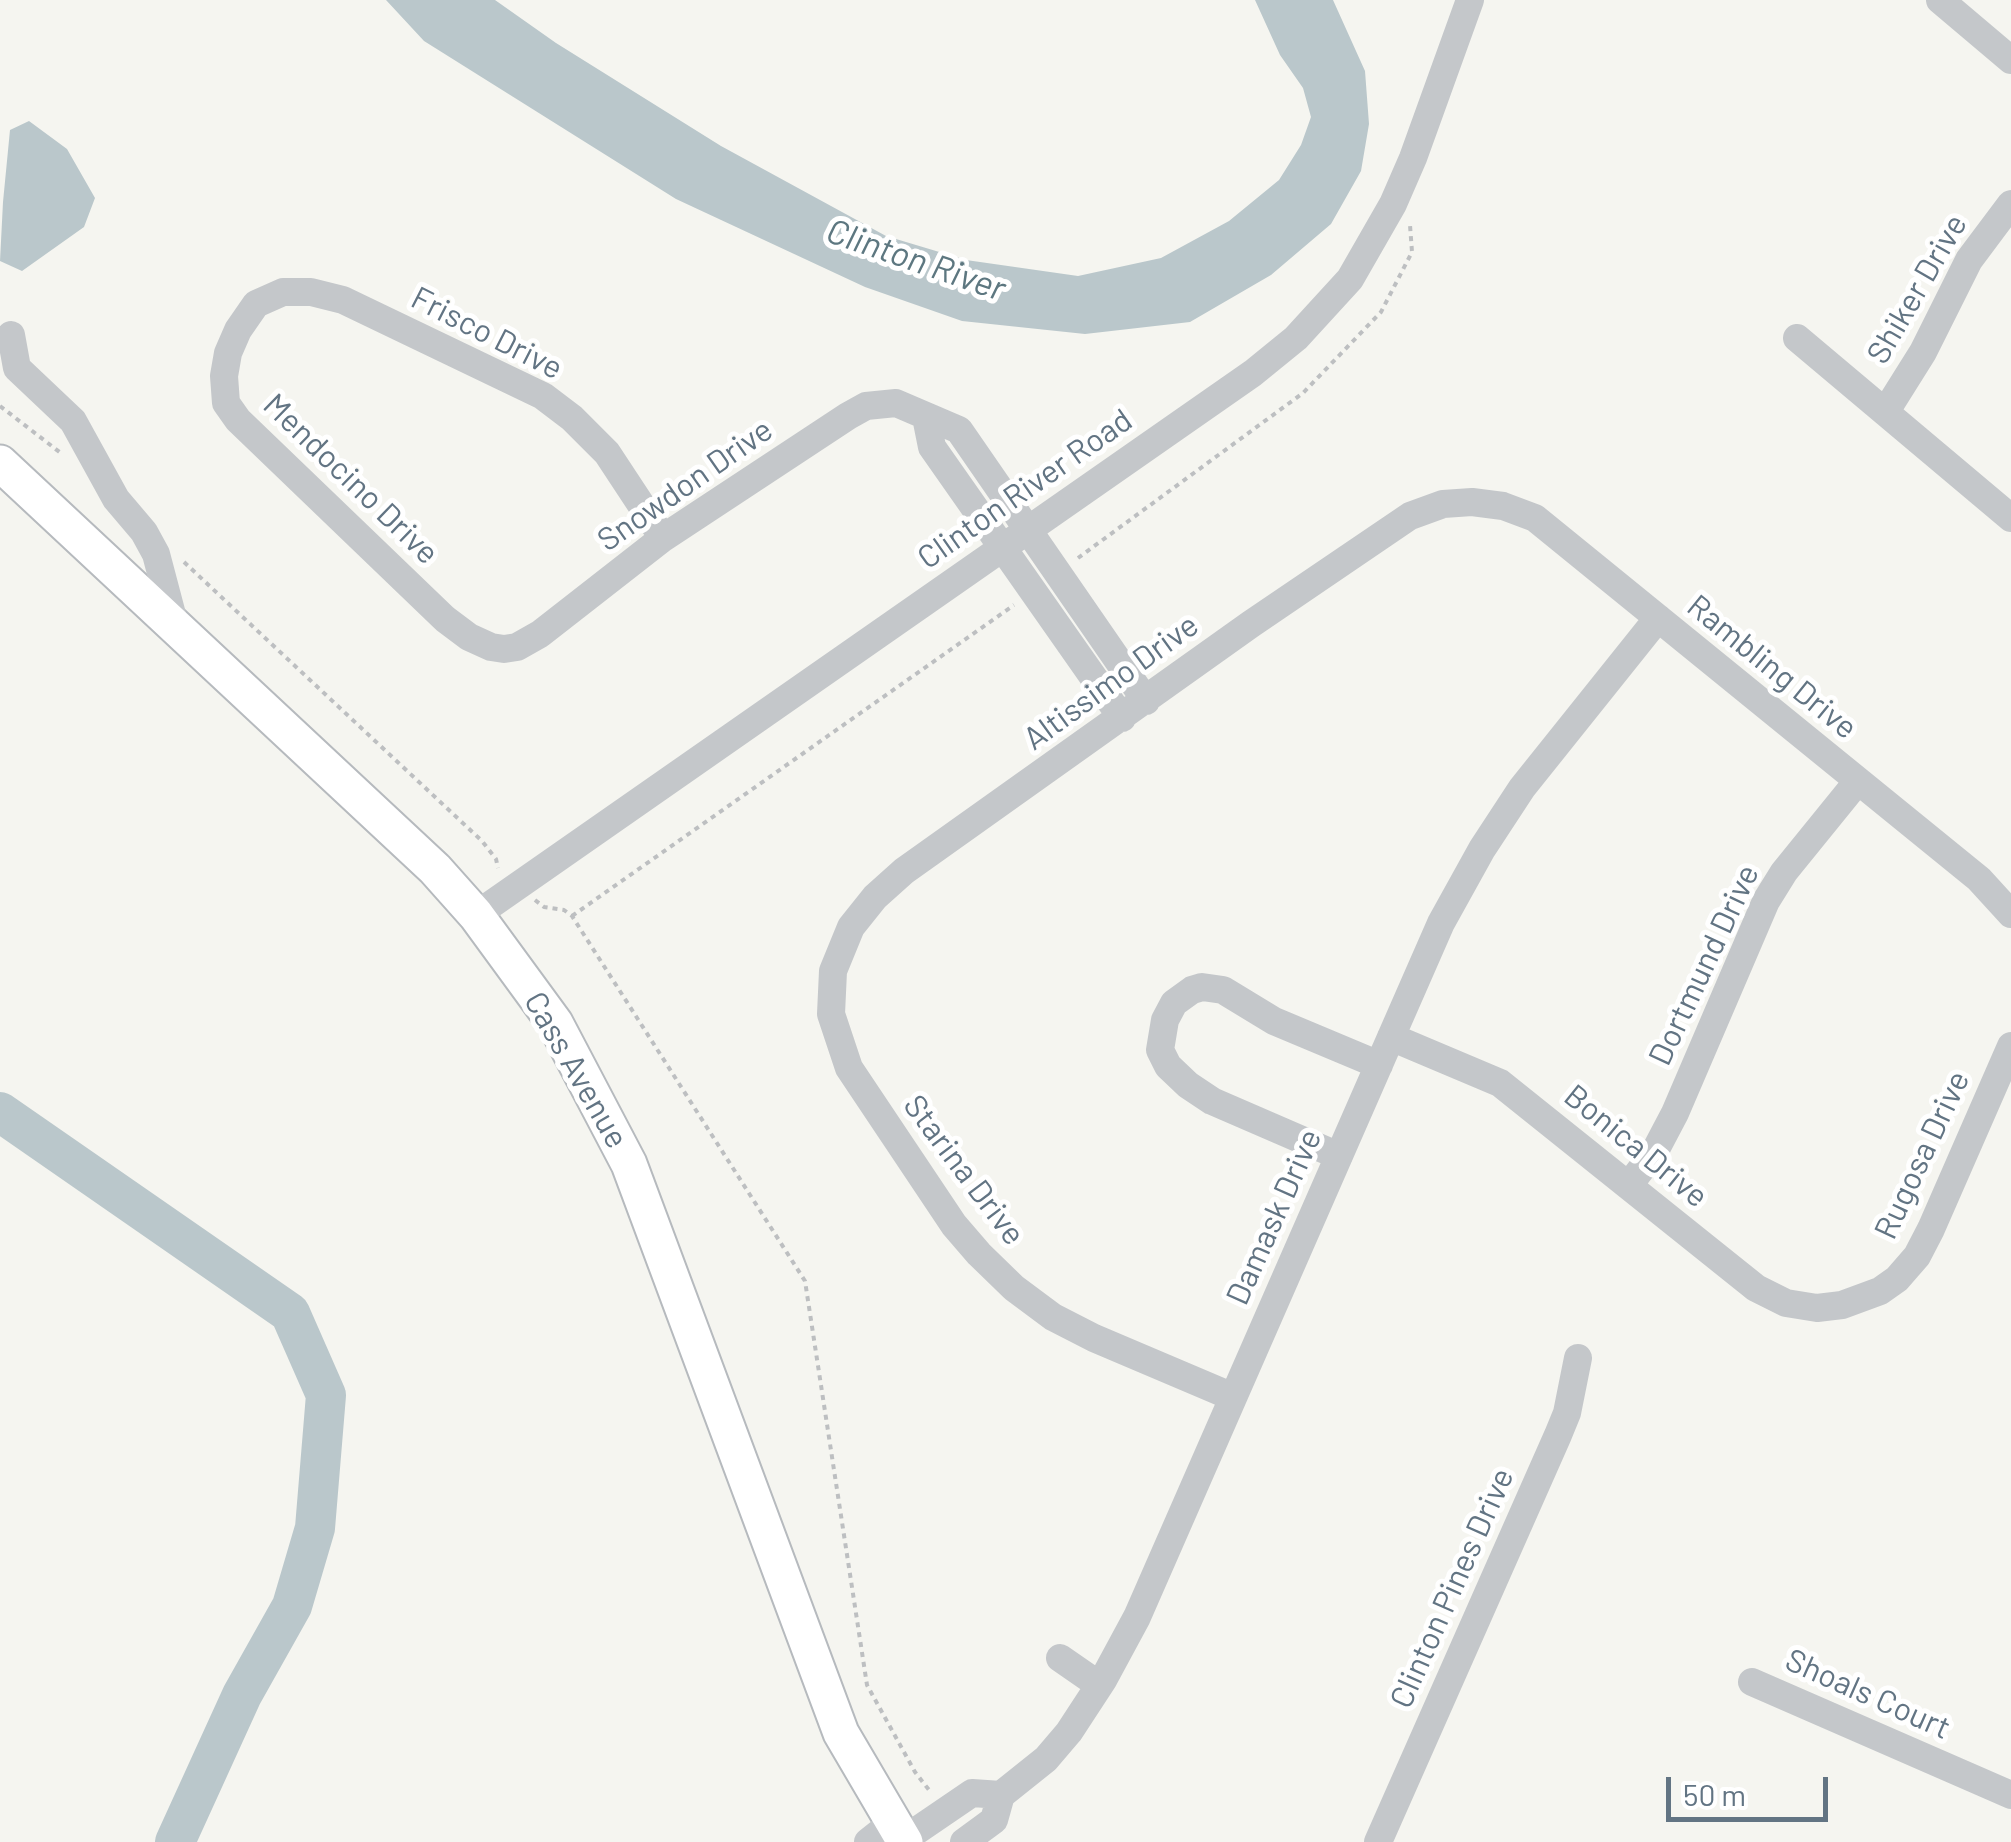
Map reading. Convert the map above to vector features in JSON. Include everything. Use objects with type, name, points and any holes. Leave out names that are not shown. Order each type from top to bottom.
[{"type":"main road","name":"Cass Avenue","points":[[0,463],[399,834],[476,915],[556,1023],[630,1164],[824,1692],[892,1837]]},
{"type":"street","name":"Clinton River Road","points":[[476,915],[1253,374],[1324,310],[1350,279],[1393,204],[1470,0]]},
{"type":"street","points":[[1940,0],[2011,60]]},
{"type":"street","name":"Shiker Drive","points":[[1886,411],[1924,352],[1969,260],[2011,204]]},
{"type":"street","name":"Frisco Drive","points":[[238,330],[256,304],[283,292],[311,292],[343,300],[542,396],[572,418],[606,453],[664,538]]},
{"type":"street","name":"Mendocino Drive","points":[[238,330],[224,376],[226,403],[238,420],[445,619],[469,637],[490,646]]},
{"type":"street","points":[[10,335],[17,368],[74,421],[116,499],[144,532],[156,554],[175,626]]},
{"type":"street","points":[[1796,338],[2011,518]]},
{"type":"street","name":"Snowdon Drive","points":[[490,646],[517,646],[540,634],[664,538],[866,406],[896,403],[959,430],[1146,701]]},
{"type":"street","points":[[926,417],[932,448],[1122,718]]},
{"type":"street","name":"Rambling Drive","points":[[1472,502],[1502,506],[1535,518],[1979,879],[2011,914]]},
{"type":"street","name":"Altissimo Drive","points":[[833,971],[852,927],[896,878],[1410,516],[1443,504],[1472,502]]},
{"type":"street","name":"Damask Drive","points":[[964,1842],[994,1820],[1001,1795],[1046,1759],[1100,1686],[1137,1617],[1442,922],[1496,826],[1658,618]]},
{"type":"street","name":"Dortmund Drive","points":[[1628,1185],[1655,1151],[1675,1113],[1766,901],[1784,872],[1857,782]]},
{"type":"street","name":"Starina Drive","points":[[833,971],[831,1014],[849,1068],[954,1225],[978,1254],[1053,1317],[1233,1397]]},
{"type":"street","points":[[1338,1156],[1212,1101],[1188,1085],[1168,1066],[1160,1050],[1165,1020],[1174,1004],[1192,990],[1223,990],[1274,1021],[1379,1065]]},
{"type":"street","name":"Bonica Drive","points":[[1392,1036],[1500,1083],[1756,1288],[1796,1306],[1832,1308]]},
{"type":"street","name":"Rugosa Drive","points":[[1832,1308],[1888,1286],[1916,1256],[2011,1046]]},
{"type":"street","name":"Clinton Pines Drive","points":[[1378,1842],[1558,1435],[1578,1358]]},
{"type":"street","points":[[1060,1658],[1100,1686]]},
{"type":"street","name":"Shoals Court","points":[[1752,1682],[2011,1796]]},
{"type":"street","points":[[892,1837],[945,1812],[972,1792],[1001,1795]]},
{"type":"path","points":[[1058,574],[1113,529],[1303,393],[1380,312]]},
{"type":"path","points":[[0,406],[64,456]]},
{"type":"path","points":[[178,556],[482,841],[496,858],[498,868]]},
{"type":"path","points":[[572,916],[1033,592]]},
{"type":"path","points":[[544,907],[564,910],[572,916],[805,1281],[867,1685],[915,1772],[945,1812]]},
{"type":"water","name":"Clinton River","points":[[386,0],[495,0],[556,43],[721,146],[886,236],[966,260],[1078,276],[1161,258],[1229,221],[1279,180],[1301,145],[1311,117],[1303,88],[1280,55],[1255,0],[1333,0],[1365,71],[1369,124],[1361,171],[1331,224],[1271,275],[1190,322],[1085,334],[962,321],[865,287],[676,199],[424,41]]},
{"type":"water","points":[[29,121],[67,149],[95,198],[84,227],[22,271],[0,261],[10,130]]},
{"type":"waterway","points":[[0,1112],[290,1313],[326,1395],[315,1528],[292,1606],[242,1695],[175,1842]]}]
